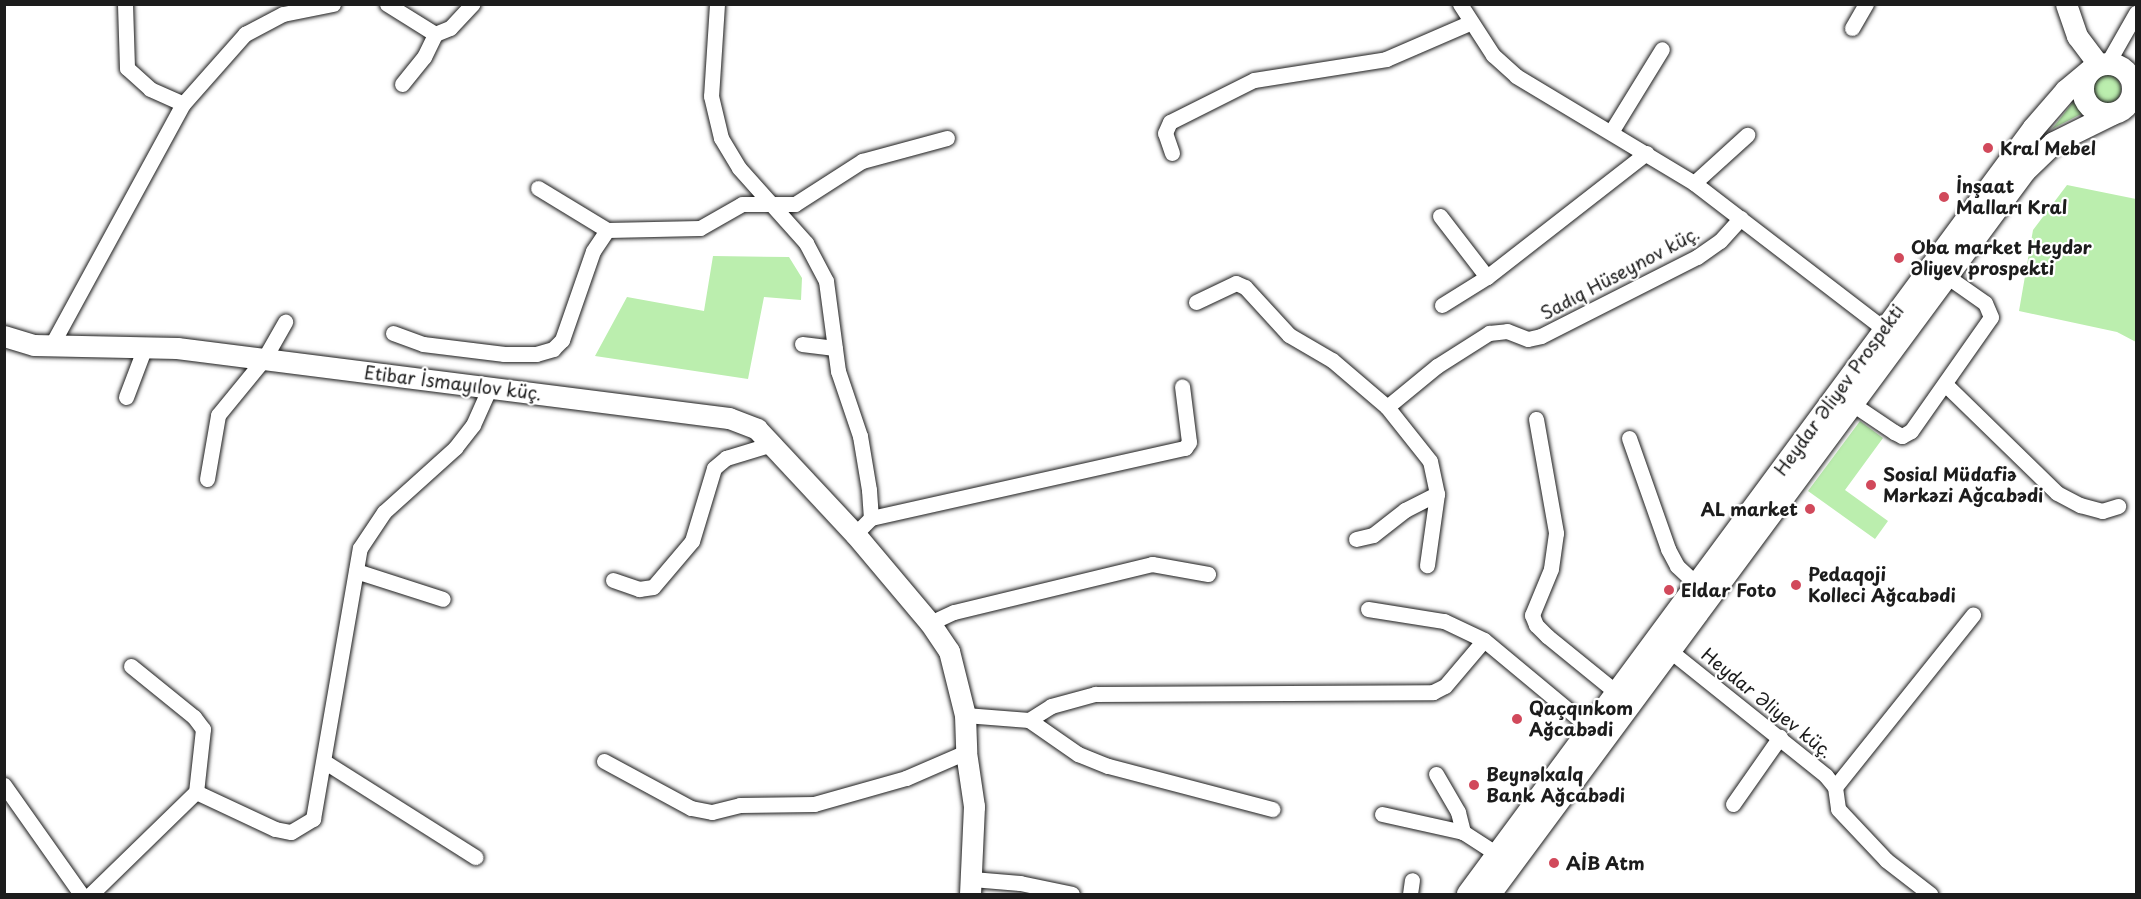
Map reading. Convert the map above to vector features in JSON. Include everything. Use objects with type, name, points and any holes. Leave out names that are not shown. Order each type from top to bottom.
[{"type":"main road","points":[[2122,111],[2097,112],[2083,96],[2084,81],[2099,66],[2136,64]]},
{"type":"main road","points":[[1490,894],[1851,403],[1891,334],[1946,276],[2041,153],[2122,111],[2131,100],[2133,83],[2123,69],[2099,66]]},
{"type":"main road","name":"Heydar Əliyev Prospekti","points":[[1467,894],[1696,584],[1891,334],[2034,128],[2066,91],[2099,66]]},
{"type":"street","points":[[125,4],[128,68],[150,89],[183,104]]},
{"type":"street","points":[[51,346],[183,104],[245,34],[283,14],[333,4]]},
{"type":"street","points":[[387,4],[435,34]]},
{"type":"street","points":[[402,84],[424,57],[435,34],[450,28],[472,4]]},
{"type":"street","points":[[717,4],[711,96],[714,117],[721,138],[739,168],[806,243],[826,281],[838,370],[860,436],[871,518]]},
{"type":"street","points":[[1460,4],[1469,22],[1493,55],[1516,76],[1694,183],[1891,334]]},
{"type":"street","points":[[1852,28],[1866,4]]},
{"type":"street","points":[[2066,4],[2077,36],[2099,66],[2136,13]]},
{"type":"street","points":[[1172,153],[1165,133],[1170,122],[1254,80],[1386,59],[1469,22]]},
{"type":"street","points":[[1611,132],[1662,49]]},
{"type":"street","points":[[1694,183],[1747,135]]},
{"type":"street","points":[[538,188],[607,230],[700,228],[742,204],[771,206],[795,204],[862,161],[947,138]]},
{"type":"street","points":[[1442,304],[1487,277],[1646,153]]},
{"type":"street","points":[[1440,216],[1487,277]]},
{"type":"street","name":"Sadıq Hüseynov küç.","points":[[1387,407],[1437,366],[1489,333],[1507,331],[1528,339],[1541,336],[1697,257],[1720,241],[1741,218]]},
{"type":"street","name":"Etibar İsmayılov küç.","points":[[393,333],[423,344],[504,354],[536,354],[554,349],[562,340],[592,251],[607,230]]},
{"type":"street","points":[[1851,403],[1902,436],[1911,431],[1991,317],[1985,303],[1946,276]]},
{"type":"street","points":[[1196,302],[1236,283],[1245,287],[1289,335],[1332,360],[1387,407],[1430,461],[1437,494],[1427,565]]},
{"type":"street","points":[[207,479],[218,415],[264,359],[285,322]]},
{"type":"street","name":"Etibar İsmayılov küç.","points":[[4,336],[16,342],[51,346],[145,347],[264,359],[729,418],[757,429],[855,534],[930,623],[949,651],[965,715],[966,752],[974,806],[971,887]]},
{"type":"street","points":[[802,344],[835,348]]},
{"type":"street","points":[[126,396],[145,347]]},
{"type":"street","points":[[1945,384],[2057,493],[2080,505],[2102,511],[2118,506]]},
{"type":"street","points":[[855,534],[871,518],[1185,448],[1189,442],[1182,386]]},
{"type":"street","points":[[195,792],[275,830],[291,832],[313,819],[325,762],[360,548],[370,529],[455,448],[473,425],[490,387]]},
{"type":"street","points":[[1536,419],[1556,533],[1551,569],[1532,615],[1536,625],[1547,636],[1616,692]]},
{"type":"street","points":[[1629,438],[1668,549],[1677,566],[1696,584]]},
{"type":"street","points":[[613,580],[639,589],[652,587],[692,542],[714,468],[726,458],[772,444]]},
{"type":"street","points":[[1356,539],[1373,535],[1405,510],[1437,494]]},
{"type":"street","points":[[930,623],[954,612],[1152,564],[1208,574]]},
{"type":"street","points":[[356,571],[443,599]]},
{"type":"street","points":[[1368,609],[1444,621],[1484,640],[1590,728]]},
{"type":"street","points":[[1835,788],[1973,615]]},
{"type":"street","points":[[1029,720],[1051,706],[1095,694],[1433,692],[1445,687],[1484,640]]},
{"type":"street","name":"Heydar Əliyev küç.","points":[[1669,650],[1826,776],[1835,788],[1838,809],[1886,860],[1929,894]]},
{"type":"street","points":[[91,894],[195,792],[203,729],[195,717],[131,666]]},
{"type":"street","points":[[965,715],[1029,720],[1078,754],[1108,766],[1272,809]]},
{"type":"street","points":[[1733,804],[1780,737]]},
{"type":"street","points":[[604,761],[691,808],[712,812],[740,805],[814,804],[906,778],[966,752]]},
{"type":"street","points":[[325,762],[475,857]]},
{"type":"street","points":[[1436,774],[1458,812],[1463,832]]},
{"type":"street","points":[[4,785],[81,894]]},
{"type":"street","points":[[1382,814],[1463,832],[1497,855]]},
{"type":"street","points":[[971,887],[1020,883],[1072,894]]},
{"type":"green space","points":[[2106,74],[2112,75],[2120,83],[2120,95],[2112,103],[2106,104],[2100,103],[2092,95],[2091,89],[2092,83],[2100,75]]},
{"type":"green space","points":[[2073,102],[2083,113],[2052,129]]},
{"type":"green space","points":[[2067,185],[2136,199],[2136,342],[2117,332],[2019,311],[2033,230]]},
{"type":"green space","points":[[713,256],[789,257],[802,278],[801,300],[764,297],[748,379],[595,356],[627,297],[704,311]]},
{"type":"green space","points":[[1860,421],[1883,438],[1845,490],[1888,521],[1875,539],[1808,491]]},
{"type":"place","name":"Kral Mebel","points":[[1988,148]]},
{"type":"place","name":"İnşaat Malları Kral","points":[[1944,197]]},
{"type":"place","name":"Oba market Heydər Əliyev prospekti","points":[[1899,258]]},
{"type":"place","name":"Sosial Müdafiə Mərkəzi Ağcabədi","points":[[1871,485]]},
{"type":"place","name":"AL market","points":[[1810,509]]},
{"type":"place","name":"Pedaqoji Kolleci Ağcabədi","points":[[1796,585]]},
{"type":"place","name":"Eldar Foto","points":[[1669,590]]},
{"type":"place","name":"Qaçqınkom Ağcabədi","points":[[1517,719]]},
{"type":"place","name":"Beynəlxalq Bank Ağcabədi","points":[[1474,785]]},
{"type":"place","name":"AİB Atm","points":[[1554,863]]}]
